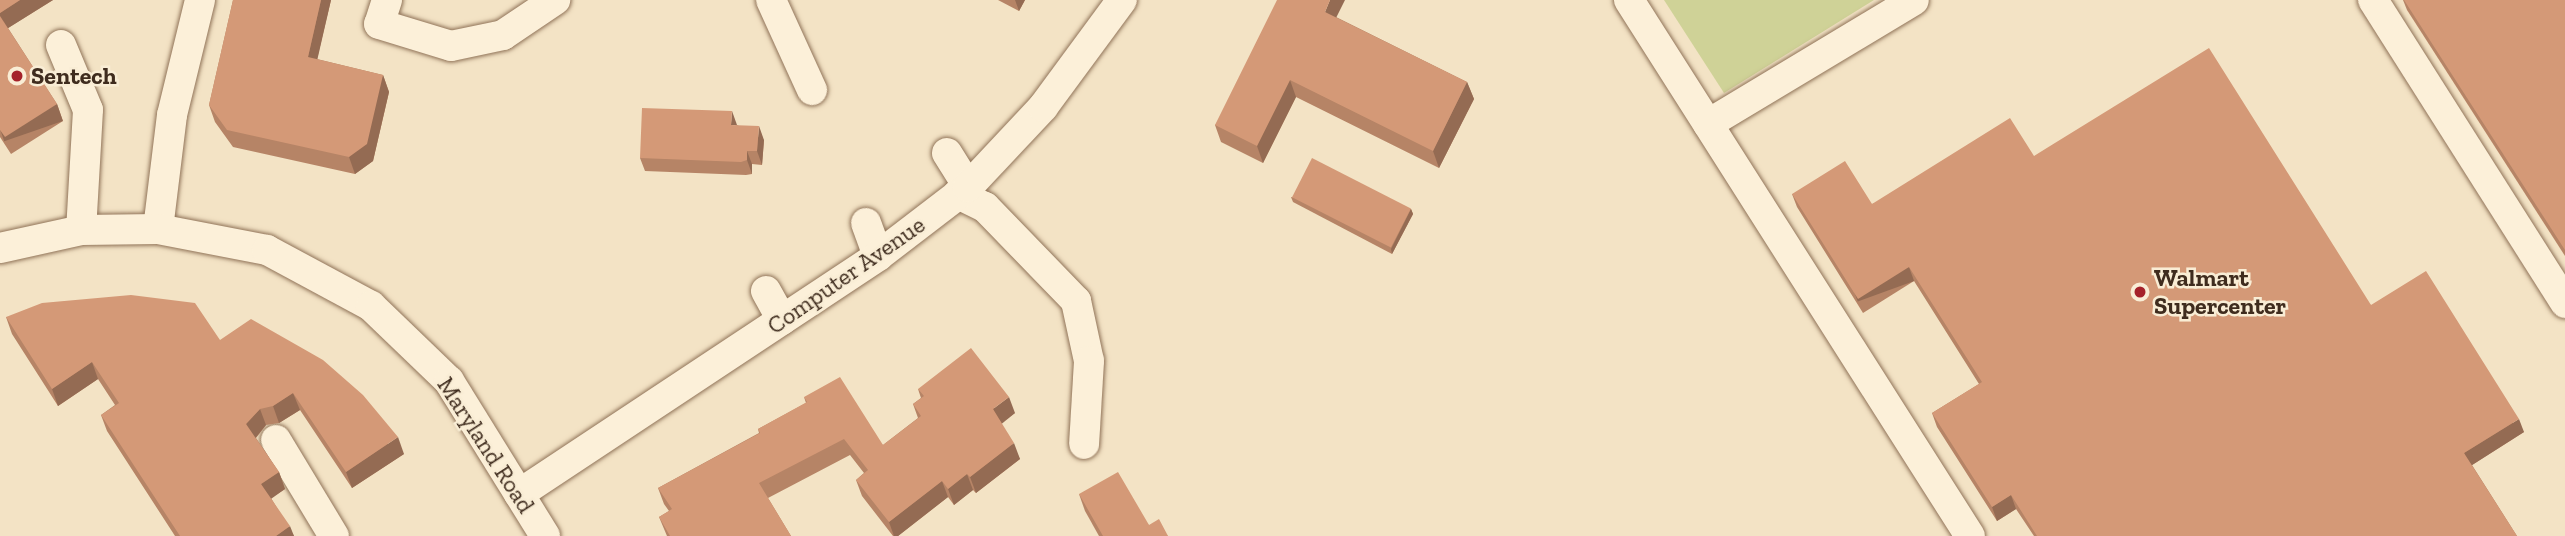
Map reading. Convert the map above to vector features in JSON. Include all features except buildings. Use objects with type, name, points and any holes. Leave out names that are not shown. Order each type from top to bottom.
[{"type":"street","points":[[158,229],[172,115],[200,0]]},
{"type":"street","points":[[387,0],[379,24],[451,46],[503,35],[555,0]]},
{"type":"street","points":[[771,0],[812,90]]},
{"type":"street","name":"Computer Avenue","points":[[519,494],[878,256],[963,190],[1044,107],[1122,0]]},
{"type":"street","points":[[1629,0],[1970,536]]},
{"type":"street","points":[[1708,124],[1914,0]]},
{"type":"street","points":[[2373,0],[2565,303]]},
{"type":"street","points":[[61,45],[88,110],[81,230]]},
{"type":"street","points":[[947,153],[963,190],[985,207],[1076,301],[1089,361],[1084,444]]},
{"type":"street","points":[[866,223],[878,256]]},
{"type":"street","name":"Maryland Road","points":[[0,248],[81,230],[158,229],[267,250],[371,306],[449,382],[545,536]]},
{"type":"street","points":[[766,291],[782,320]]},
{"type":"street","points":[[276,440],[334,536]]},
{"type":"green space","points":[[1664,0],[1874,0],[1724,93]]},
{"type":"place","name":"Sentech","points":[[17,76]]},
{"type":"place","name":"Walmart Supercenter","points":[[2140,292]]}]
